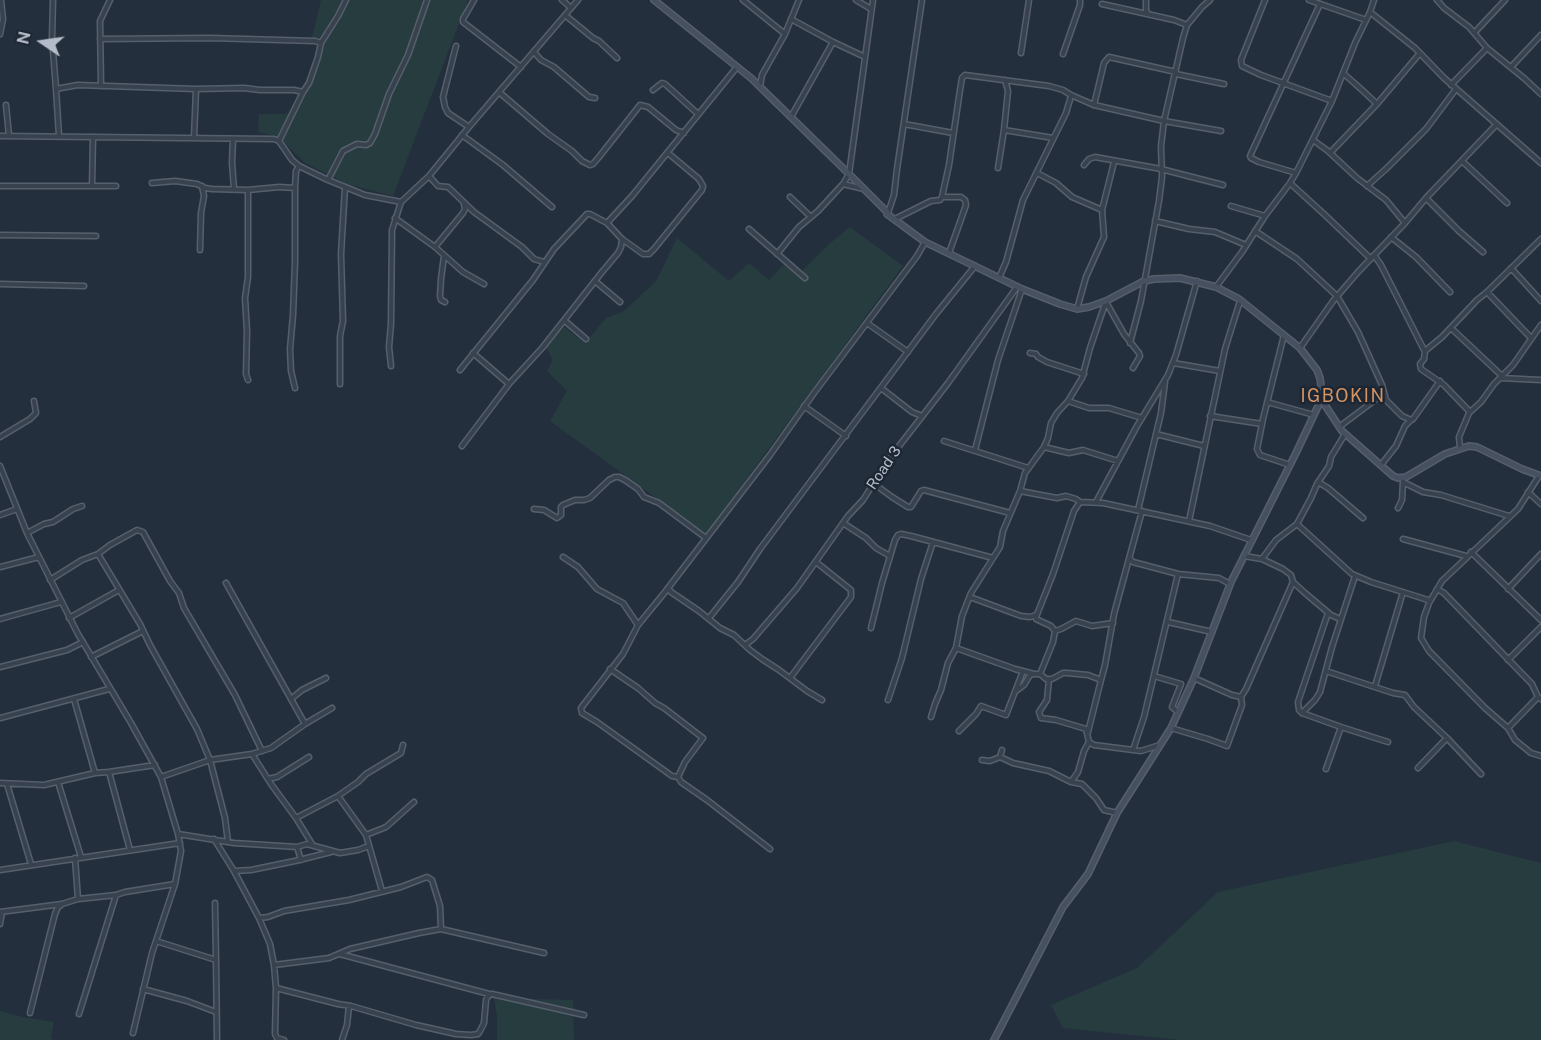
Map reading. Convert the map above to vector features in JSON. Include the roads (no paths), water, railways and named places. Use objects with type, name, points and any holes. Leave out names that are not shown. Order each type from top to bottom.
[{"type":"main road","points":[[654,0],[760,86],[887,214],[925,242],[999,278],[1077,309],[1089,308],[1106,301],[1144,281],[1172,277],[1216,287],[1240,300],[1300,348],[1317,370],[1320,378],[1321,399],[1230,584],[1194,678],[1171,728],[1117,813],[1088,874],[1063,907],[994,1040]]},
{"type":"main road","points":[[1321,399],[1345,434],[1393,476],[1402,480],[1445,454],[1469,446],[1477,447],[1540,476]]},
{"type":"street","points":[[0,34],[3,19],[1,0]]},
{"type":"street","points":[[53,0],[52,38],[59,136]]},
{"type":"street","points":[[101,86],[100,21],[110,0]]},
{"type":"street","points":[[279,141],[309,83],[321,43],[346,0]]},
{"type":"street","points":[[328,180],[343,151],[357,144],[370,143],[375,134],[389,94],[408,55],[427,0]]},
{"type":"street","points":[[474,0],[463,22],[521,68]]},
{"type":"street","points":[[562,0],[571,8]]},
{"type":"street","points":[[391,366],[389,347],[392,230],[401,202],[429,176],[578,0]]},
{"type":"street","points":[[743,0],[785,34]]},
{"type":"street","points":[[760,86],[762,75],[785,34],[799,0]]},
{"type":"street","points":[[856,0],[871,9]]},
{"type":"street","points":[[777,254],[799,227],[843,184],[849,174],[873,0]]},
{"type":"street","points":[[887,214],[894,195],[922,0]]},
{"type":"street","points":[[1021,53],[1029,0]]},
{"type":"street","points":[[1063,54],[1080,0]]},
{"type":"street","points":[[1146,0],[1146,10],[1149,14]]},
{"type":"street","points":[[1130,343],[1141,301],[1162,177],[1164,121],[1187,25],[1210,0]]},
{"type":"street","points":[[1265,0],[1242,60],[1242,66],[1332,101]]},
{"type":"street","points":[[1309,0],[1366,20]]},
{"type":"street","points":[[1216,287],[1296,173],[1332,101],[1374,0]]},
{"type":"street","points":[[1437,0],[1475,32],[1487,48],[1541,94]]},
{"type":"street","points":[[1475,32],[1504,0]]},
{"type":"street","points":[[1102,4],[1187,25]]},
{"type":"street","points":[[1296,173],[1251,159],[1251,156],[1320,4]]},
{"type":"street","points":[[1370,12],[1420,53],[1451,85],[1541,163]]},
{"type":"street","points":[[565,15],[599,41],[616,58]]},
{"type":"street","points":[[791,20],[865,57]]},
{"type":"street","points":[[1511,67],[1541,36]]},
{"type":"street","points":[[100,39],[210,38],[315,40],[321,43]]},
{"type":"street","points":[[791,117],[833,42]]},
{"type":"street","points":[[456,46],[443,97],[448,113],[469,127]]},
{"type":"street","points":[[1451,85],[1487,48]]},
{"type":"street","points":[[534,52],[541,60],[554,67],[590,97],[595,98]]},
{"type":"street","points":[[1330,153],[1377,104],[1420,53]]},
{"type":"street","points":[[1094,105],[1104,63],[1109,57],[1224,84]]},
{"type":"street","points":[[607,224],[737,67]]},
{"type":"street","points":[[1342,73],[1377,104]]},
{"type":"street","points":[[751,78],[762,75]]},
{"type":"street","points":[[942,197],[960,90],[963,76],[966,75],[1048,86],[1063,90],[1094,105],[1221,132]]},
{"type":"street","points":[[998,168],[1008,91],[1004,79]]},
{"type":"street","points":[[653,90],[663,83],[698,114]]},
{"type":"street","points":[[56,89],[78,85],[244,88],[303,92]]},
{"type":"street","points":[[194,138],[196,88]]},
{"type":"street","points":[[1368,186],[1425,129],[1456,89]]},
{"type":"street","points":[[499,92],[548,134],[590,165],[640,105],[648,107],[676,130],[684,133]]},
{"type":"street","points":[[999,278],[1006,262],[1022,203],[1066,113],[1071,95]]},
{"type":"street","points":[[6,105],[9,136]]},
{"type":"street","points":[[904,124],[953,133]]},
{"type":"street","points":[[1300,348],[1337,296],[1496,125]]},
{"type":"street","points":[[1004,130],[1053,138]]},
{"type":"street","points":[[462,135],[552,207]]},
{"type":"street","points":[[0,136],[274,139],[279,141],[292,160],[328,180],[365,195],[401,202]]},
{"type":"street","points":[[92,186],[93,137]]},
{"type":"street","points":[[233,139],[234,189]]},
{"type":"street","points":[[1313,140],[1386,200],[1405,223]]},
{"type":"street","points":[[460,369],[564,237],[587,214],[607,224],[641,253],[649,254],[654,249],[702,190],[702,183],[699,179],[668,153]]},
{"type":"street","points":[[1084,165],[1092,158],[1124,162],[1223,185]]},
{"type":"street","points":[[839,164],[850,161]]},
{"type":"street","points":[[1462,161],[1507,203]]},
{"type":"street","points":[[1077,309],[1083,284],[1104,237],[1102,210],[1114,162]]},
{"type":"street","points":[[295,388],[290,352],[295,262],[294,188],[299,165]]},
{"type":"street","points":[[1037,173],[1056,183],[1072,197],[1102,210]]},
{"type":"street","points":[[429,176],[438,186],[448,187],[534,259],[544,262]]},
{"type":"street","points":[[152,183],[171,181],[202,185],[212,189],[294,188]]},
{"type":"street","points":[[1290,183],[1373,257],[1425,351],[1420,367],[1440,381],[1470,412]]},
{"type":"street","points":[[843,184],[865,190]]},
{"type":"street","points":[[200,250],[204,196],[202,185]]},
{"type":"street","points":[[0,186],[116,186]]},
{"type":"street","points":[[340,384],[340,336],[343,321],[341,254],[345,187]]},
{"type":"street","points":[[248,190],[248,277],[245,298],[248,380]]},
{"type":"street","points":[[790,197],[811,217]]},
{"type":"street","points":[[895,219],[931,201],[940,200],[942,197],[961,197],[965,200],[966,205],[949,253]]},
{"type":"street","points":[[1426,198],[1483,252]]},
{"type":"street","points":[[435,247],[463,213],[464,202]]},
{"type":"street","points":[[1231,206],[1265,216]]},
{"type":"street","points":[[395,218],[435,247],[463,272],[484,284]]},
{"type":"street","points":[[1155,221],[1215,232],[1246,245]]},
{"type":"street","points":[[749,229],[805,278]]},
{"type":"street","points":[[1255,231],[1298,259],[1337,296],[1358,332],[1382,385],[1386,400],[1404,417],[1411,420]]},
{"type":"street","points":[[0,235],[96,236]]},
{"type":"street","points":[[1391,237],[1416,257],[1450,292]]},
{"type":"street","points":[[1425,351],[1541,238]]},
{"type":"street","points":[[462,446],[509,384],[565,321],[620,251],[622,239]]},
{"type":"street","points":[[770,849],[681,782],[678,777],[672,776],[582,713],[581,708],[628,645],[638,625],[668,591],[917,256],[925,242]]},
{"type":"street","points":[[444,256],[440,299],[445,302]]},
{"type":"street","points":[[709,618],[975,266]]},
{"type":"street","points":[[1511,268],[1541,301]]},
{"type":"street","points":[[595,281],[620,302]]},
{"type":"street","points":[[1096,503],[1166,379],[1173,363],[1197,281]]},
{"type":"street","points":[[0,284],[84,286]]},
{"type":"street","points":[[975,450],[994,372],[1020,287]]},
{"type":"street","name":"Road 3","points":[[745,645],[753,639],[792,594],[843,523],[863,500],[889,459],[1020,287]]},
{"type":"street","points":[[1487,292],[1531,338]]},
{"type":"street","points":[[1189,521],[1225,349],[1240,300]]},
{"type":"street","points":[[1106,301],[1124,334],[1139,353],[1140,356],[1133,368]]},
{"type":"street","points":[[931,717],[948,663],[956,648],[962,616],[969,597],[1001,543],[1003,531],[1025,473],[1044,447],[1054,419],[1081,382],[1106,301]]},
{"type":"street","points":[[565,321],[586,339]]},
{"type":"street","points":[[867,323],[908,352]]},
{"type":"street","points":[[1451,328],[1501,377],[1541,380]]},
{"type":"street","points":[[1460,448],[1459,437],[1470,412],[1513,365],[1540,328]]},
{"type":"street","points":[[1284,335],[1257,449],[1258,453],[1290,465]]},
{"type":"street","points":[[473,353],[509,384]]},
{"type":"street","points":[[1030,353],[1036,354],[1047,362],[1084,374]]},
{"type":"street","points":[[1173,363],[1220,371]]},
{"type":"street","points":[[1071,782],[1078,771],[1089,742],[1088,733],[1113,624],[1131,560],[1166,379]]},
{"type":"street","points":[[1381,465],[1396,446],[1405,426],[1440,381]]},
{"type":"street","points":[[881,388],[912,412],[922,416]]},
{"type":"street","points":[[1339,427],[1384,394]]},
{"type":"street","points":[[0,437],[36,413],[34,401]]},
{"type":"street","points":[[1068,401],[1089,408],[1109,408],[1142,418]]},
{"type":"street","points":[[1268,402],[1314,415]]},
{"type":"street","points":[[804,406],[846,436]]},
{"type":"street","points":[[912,412],[916,423]]},
{"type":"street","points":[[1210,416],[1262,424]]},
{"type":"street","points":[[1404,417],[1405,426]]},
{"type":"street","points":[[1156,434],[1204,446]]},
{"type":"street","points":[[1262,559],[1276,540],[1296,524],[1345,434]]},
{"type":"street","points":[[944,441],[1028,468]]},
{"type":"street","points":[[1044,447],[1069,453],[1083,450],[1118,461]]},
{"type":"street","points":[[0,466],[27,533],[69,618],[161,777],[178,834],[181,851],[175,884],[142,989],[133,1033]]},
{"type":"street","points":[[1540,476],[1518,509],[1442,581],[1429,603],[1421,638],[1433,656],[1508,728],[1515,740],[1531,753],[1541,756]]},
{"type":"street","points":[[534,509],[544,510],[557,518],[561,514],[562,505],[590,498],[609,480],[619,477],[638,489],[644,497],[659,503],[706,538]]},
{"type":"street","points":[[1398,508],[1402,500],[1402,480],[1423,492],[1441,495],[1509,516]]},
{"type":"street","points":[[1318,482],[1363,518]]},
{"type":"street","points":[[873,483],[908,507],[911,507],[924,490],[1010,513]]},
{"type":"street","points":[[1020,491],[1057,498],[1066,496],[1080,502],[1103,503],[1189,521],[1251,540]]},
{"type":"street","points":[[1528,492],[1541,504]]},
{"type":"street","points":[[1040,674],[1053,642],[1054,631],[1051,626],[1036,620],[1037,615],[1074,511],[1080,502]]},
{"type":"street","points":[[27,533],[52,522],[73,508],[82,506]]},
{"type":"street","points":[[0,515],[17,509]]},
{"type":"street","points":[[843,523],[890,556]]},
{"type":"street","points":[[1296,524],[1355,576],[1428,600]]},
{"type":"street","points":[[50,580],[137,530],[145,534],[180,595],[184,608],[235,695],[262,751]]},
{"type":"street","points":[[871,628],[890,556],[898,535],[993,558]]},
{"type":"street","points":[[1403,539],[1466,556]]},
{"type":"street","points":[[888,700],[902,658],[921,579],[933,542]]},
{"type":"street","points":[[1471,552],[1541,620]]},
{"type":"street","points":[[98,554],[140,624],[197,729],[210,760],[225,818],[228,842]]},
{"type":"street","points":[[1509,589],[1541,554]]},
{"type":"street","points":[[1244,556],[1262,559],[1288,573],[1293,582],[1328,613],[1341,620]]},
{"type":"street","points":[[0,567],[39,557]]},
{"type":"street","points":[[563,557],[578,567],[597,589],[623,603],[638,625]]},
{"type":"street","points":[[1131,560],[1178,574],[1216,577],[1230,584]]},
{"type":"street","points":[[790,678],[851,597],[852,592],[816,562]]},
{"type":"street","points":[[1134,748],[1144,717],[1178,574]]},
{"type":"street","points":[[1302,713],[1320,692],[1355,576]]},
{"type":"street","points":[[1171,728],[1208,738],[1227,746],[1242,705],[1241,697],[1293,582]]},
{"type":"street","points":[[226,583],[305,724]]},
{"type":"street","points":[[1437,589],[1444,593],[1532,684],[1540,698],[1508,728]]},
{"type":"street","points":[[69,618],[119,590]]},
{"type":"street","points":[[668,591],[720,628],[734,635],[762,659],[822,700]]},
{"type":"street","points":[[1375,686],[1402,592]]},
{"type":"street","points":[[969,597],[1021,616],[1037,615]]},
{"type":"street","points":[[0,619],[61,602]]},
{"type":"street","points":[[1328,613],[1298,702],[1299,710],[1302,713],[1388,742]]},
{"type":"street","points":[[1054,631],[1076,621],[1092,626],[1113,624]]},
{"type":"street","points":[[1168,622],[1212,632]]},
{"type":"street","points":[[1508,660],[1541,627]]},
{"type":"street","points":[[91,657],[142,631]]},
{"type":"street","points":[[0,667],[67,650],[83,642]]},
{"type":"street","points":[[956,648],[1023,671],[1040,674],[1046,679],[1067,673],[1088,675],[1101,680]]},
{"type":"street","points":[[610,669],[702,738],[685,762],[678,777]]},
{"type":"street","points":[[959,731],[981,706],[1006,715],[1023,671]]},
{"type":"street","points":[[1326,671],[1407,696],[1414,706],[1481,774]]},
{"type":"street","points":[[1016,691],[1030,675],[1034,674]]},
{"type":"street","points":[[1154,676],[1181,684],[1172,707],[1178,712]]},
{"type":"street","points":[[291,699],[297,693],[326,678]]},
{"type":"street","points":[[1194,678],[1241,697]]},
{"type":"street","points":[[1049,679],[1047,700],[1039,712],[1040,718],[1079,726],[1086,729],[1088,733]]},
{"type":"street","points":[[0,718],[109,689]]},
{"type":"street","points":[[74,699],[95,773]]},
{"type":"street","points":[[161,777],[210,760],[252,754],[273,747],[332,708]]},
{"type":"street","points":[[1326,769],[1341,727]]},
{"type":"street","points":[[1418,768],[1447,738]]},
{"type":"street","points":[[1089,742],[1104,747],[1134,748],[1140,751],[1161,745]]},
{"type":"street","points":[[296,818],[338,796],[366,774],[401,753],[403,745]]},
{"type":"street","points":[[1000,757],[1002,750]]},
{"type":"street","points":[[252,754],[312,845]]},
{"type":"street","points":[[268,779],[280,775],[309,757]]},
{"type":"street","points":[[982,760],[990,761],[1000,757],[1013,763],[1050,771],[1071,782],[1083,784],[1104,810],[1117,813]]},
{"type":"street","points":[[0,783],[44,785],[95,773],[155,765]]},
{"type":"street","points":[[109,772],[130,850]]},
{"type":"street","points":[[58,782],[81,857]]},
{"type":"street","points":[[7,784],[31,864]]},
{"type":"street","points":[[338,796],[366,835],[382,891]]},
{"type":"street","points":[[366,835],[386,827],[414,802]]},
{"type":"street","points":[[178,834],[228,842],[297,847],[307,844],[340,854],[369,846]]},
{"type":"street","points":[[214,839],[234,870],[270,944],[276,988],[275,1034],[277,1038],[284,1040]]},
{"type":"street","points":[[0,870],[180,843]]},
{"type":"street","points":[[297,847],[301,860]]},
{"type":"street","points":[[234,870],[251,870],[332,852]]},
{"type":"street","points":[[75,858],[78,899]]},
{"type":"street","points":[[259,918],[284,911],[349,900],[429,878],[432,880],[440,906],[441,929]]},
{"type":"street","points":[[0,924],[1,912],[175,884]]},
{"type":"street","points":[[79,1014],[116,895]]},
{"type":"street","points":[[215,903],[217,1040]]},
{"type":"street","points":[[30,1013],[55,915],[62,904]]},
{"type":"street","points":[[274,965],[326,958],[350,949],[441,929],[544,953]]},
{"type":"street","points":[[156,941],[216,960]]},
{"type":"street","points":[[339,954],[490,994],[584,1015]]},
{"type":"street","points":[[276,988],[416,1025],[471,1035],[478,1034],[482,1029],[486,1000],[490,994]]},
{"type":"street","points":[[142,989],[187,1001],[216,1012]]},
{"type":"street","points":[[342,1040],[347,1025],[349,1006]]},
{"type":"district","name":"IGBOKIN","points":[[1343,396]]}]
